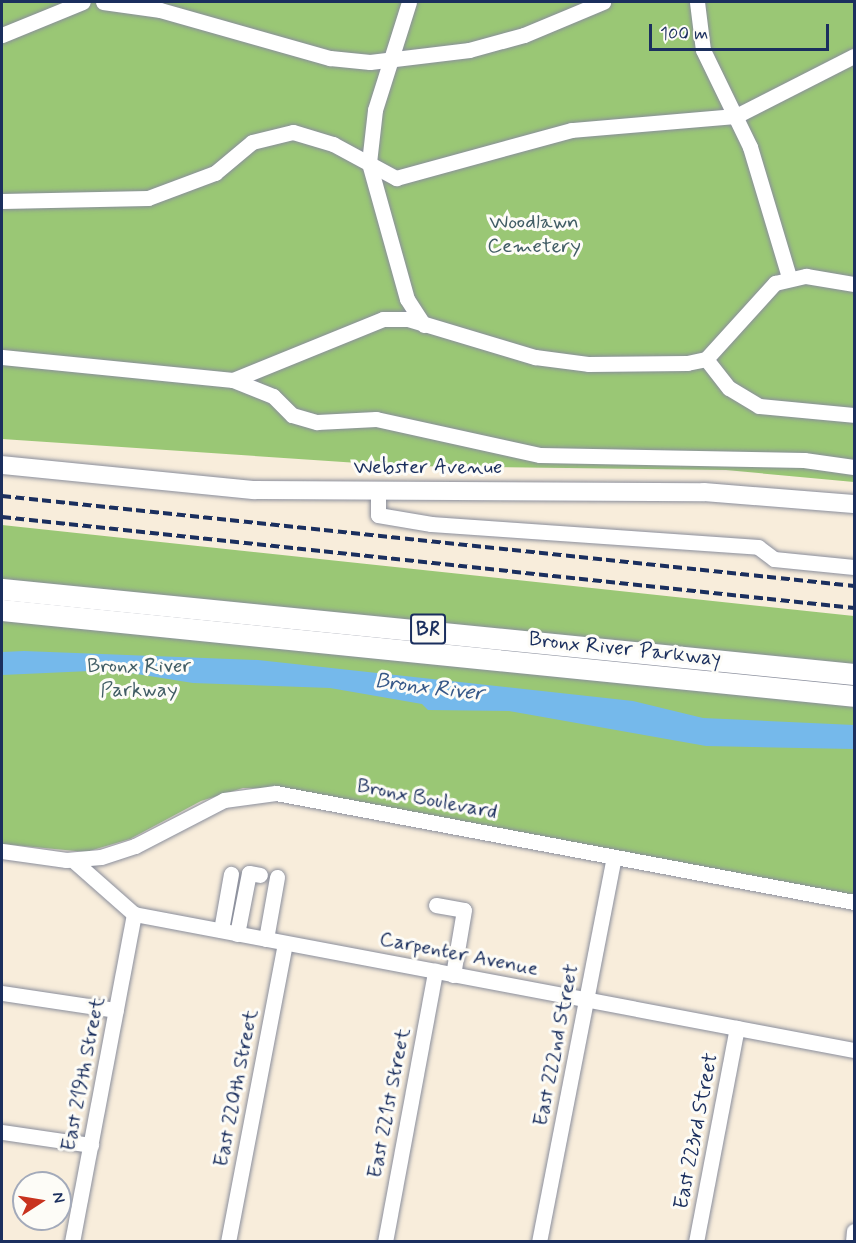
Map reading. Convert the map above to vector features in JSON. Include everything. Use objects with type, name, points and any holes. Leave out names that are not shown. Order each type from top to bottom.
[{"type":"highway","name":"Bronx River Parkway","points":[[2,589],[855,674]]},
{"type":"highway","name":"Bronx River Parkway","points":[[2,610],[855,696]]},
{"type":"main road","name":"Webster Avenue","points":[[2,465],[254,490],[704,492],[855,504]]},
{"type":"street","points":[[2,35],[83,2]]},
{"type":"street","points":[[103,2],[160,10],[330,58],[393,60],[437,56],[524,35],[603,2]]},
{"type":"street","points":[[409,2],[393,60],[375,110],[369,163],[407,299],[424,325]]},
{"type":"street","points":[[697,2],[703,50],[736,116],[789,277]]},
{"type":"street","points":[[2,201],[148,198],[215,173],[252,141],[293,132],[369,163],[396,178],[572,130],[736,116],[855,56]]},
{"type":"street","points":[[233,380],[357,326],[383,319],[424,325],[490,347],[588,364],[706,359],[761,296],[789,277],[855,284]]},
{"type":"street","points":[[2,357],[233,380],[273,396],[292,416],[317,422],[376,419],[540,455],[804,460],[855,467]]},
{"type":"street","points":[[706,359],[729,388],[759,406],[855,415]]},
{"type":"street","points":[[378,489],[378,514],[431,524],[758,547],[774,559],[855,567]]},
{"type":"street","name":"Bronx Boulevard","points":[[2,851],[74,861],[125,850],[215,803],[265,793],[855,902]]},
{"type":"street","name":"East 222nd Street","points":[[539,1242],[614,857]]},
{"type":"street","points":[[74,861],[134,914]]},
{"type":"street","points":[[237,933],[249,873],[273,877],[266,939]]},
{"type":"street","points":[[221,930],[231,874]]},
{"type":"street","points":[[436,905],[464,910],[453,975]]},
{"type":"street","name":"Carpenter Avenue","points":[[134,914],[855,1050]]},
{"type":"street","name":"East 219th Street","points":[[72,1242],[134,914]]},
{"type":"street","name":"East 220th Street","points":[[228,1242],[285,942]]},
{"type":"street","name":"East 221st Street","points":[[385,1242],[435,971]]},
{"type":"street","points":[[2,993],[116,1011]]},
{"type":"street","name":"East 223rd Street","points":[[696,1242],[737,1028]]},
{"type":"street","points":[[2,1132],[91,1145]]},
{"type":"street","points":[[853,1242],[855,1231]]},
{"type":"green space","name":"Woodlawn Cemetery","points":[[2,2],[854,2],[854,482],[726,470],[403,466],[2,439]]},
{"type":"green space","name":"Bronx River Parkway","points":[[2,525],[854,616],[854,897],[288,789],[243,788],[201,801],[130,839],[86,852],[2,844]]},
{"type":"water","name":"Bronx River","points":[[2,652],[258,660],[633,701],[703,718],[854,725],[854,749],[706,746],[509,711],[428,710],[422,704],[330,688],[193,683],[112,670],[2,675]]},
{"type":"railway","points":[[2,496],[854,586]]},
{"type":"railway","points":[[2,517],[854,608]]}]
